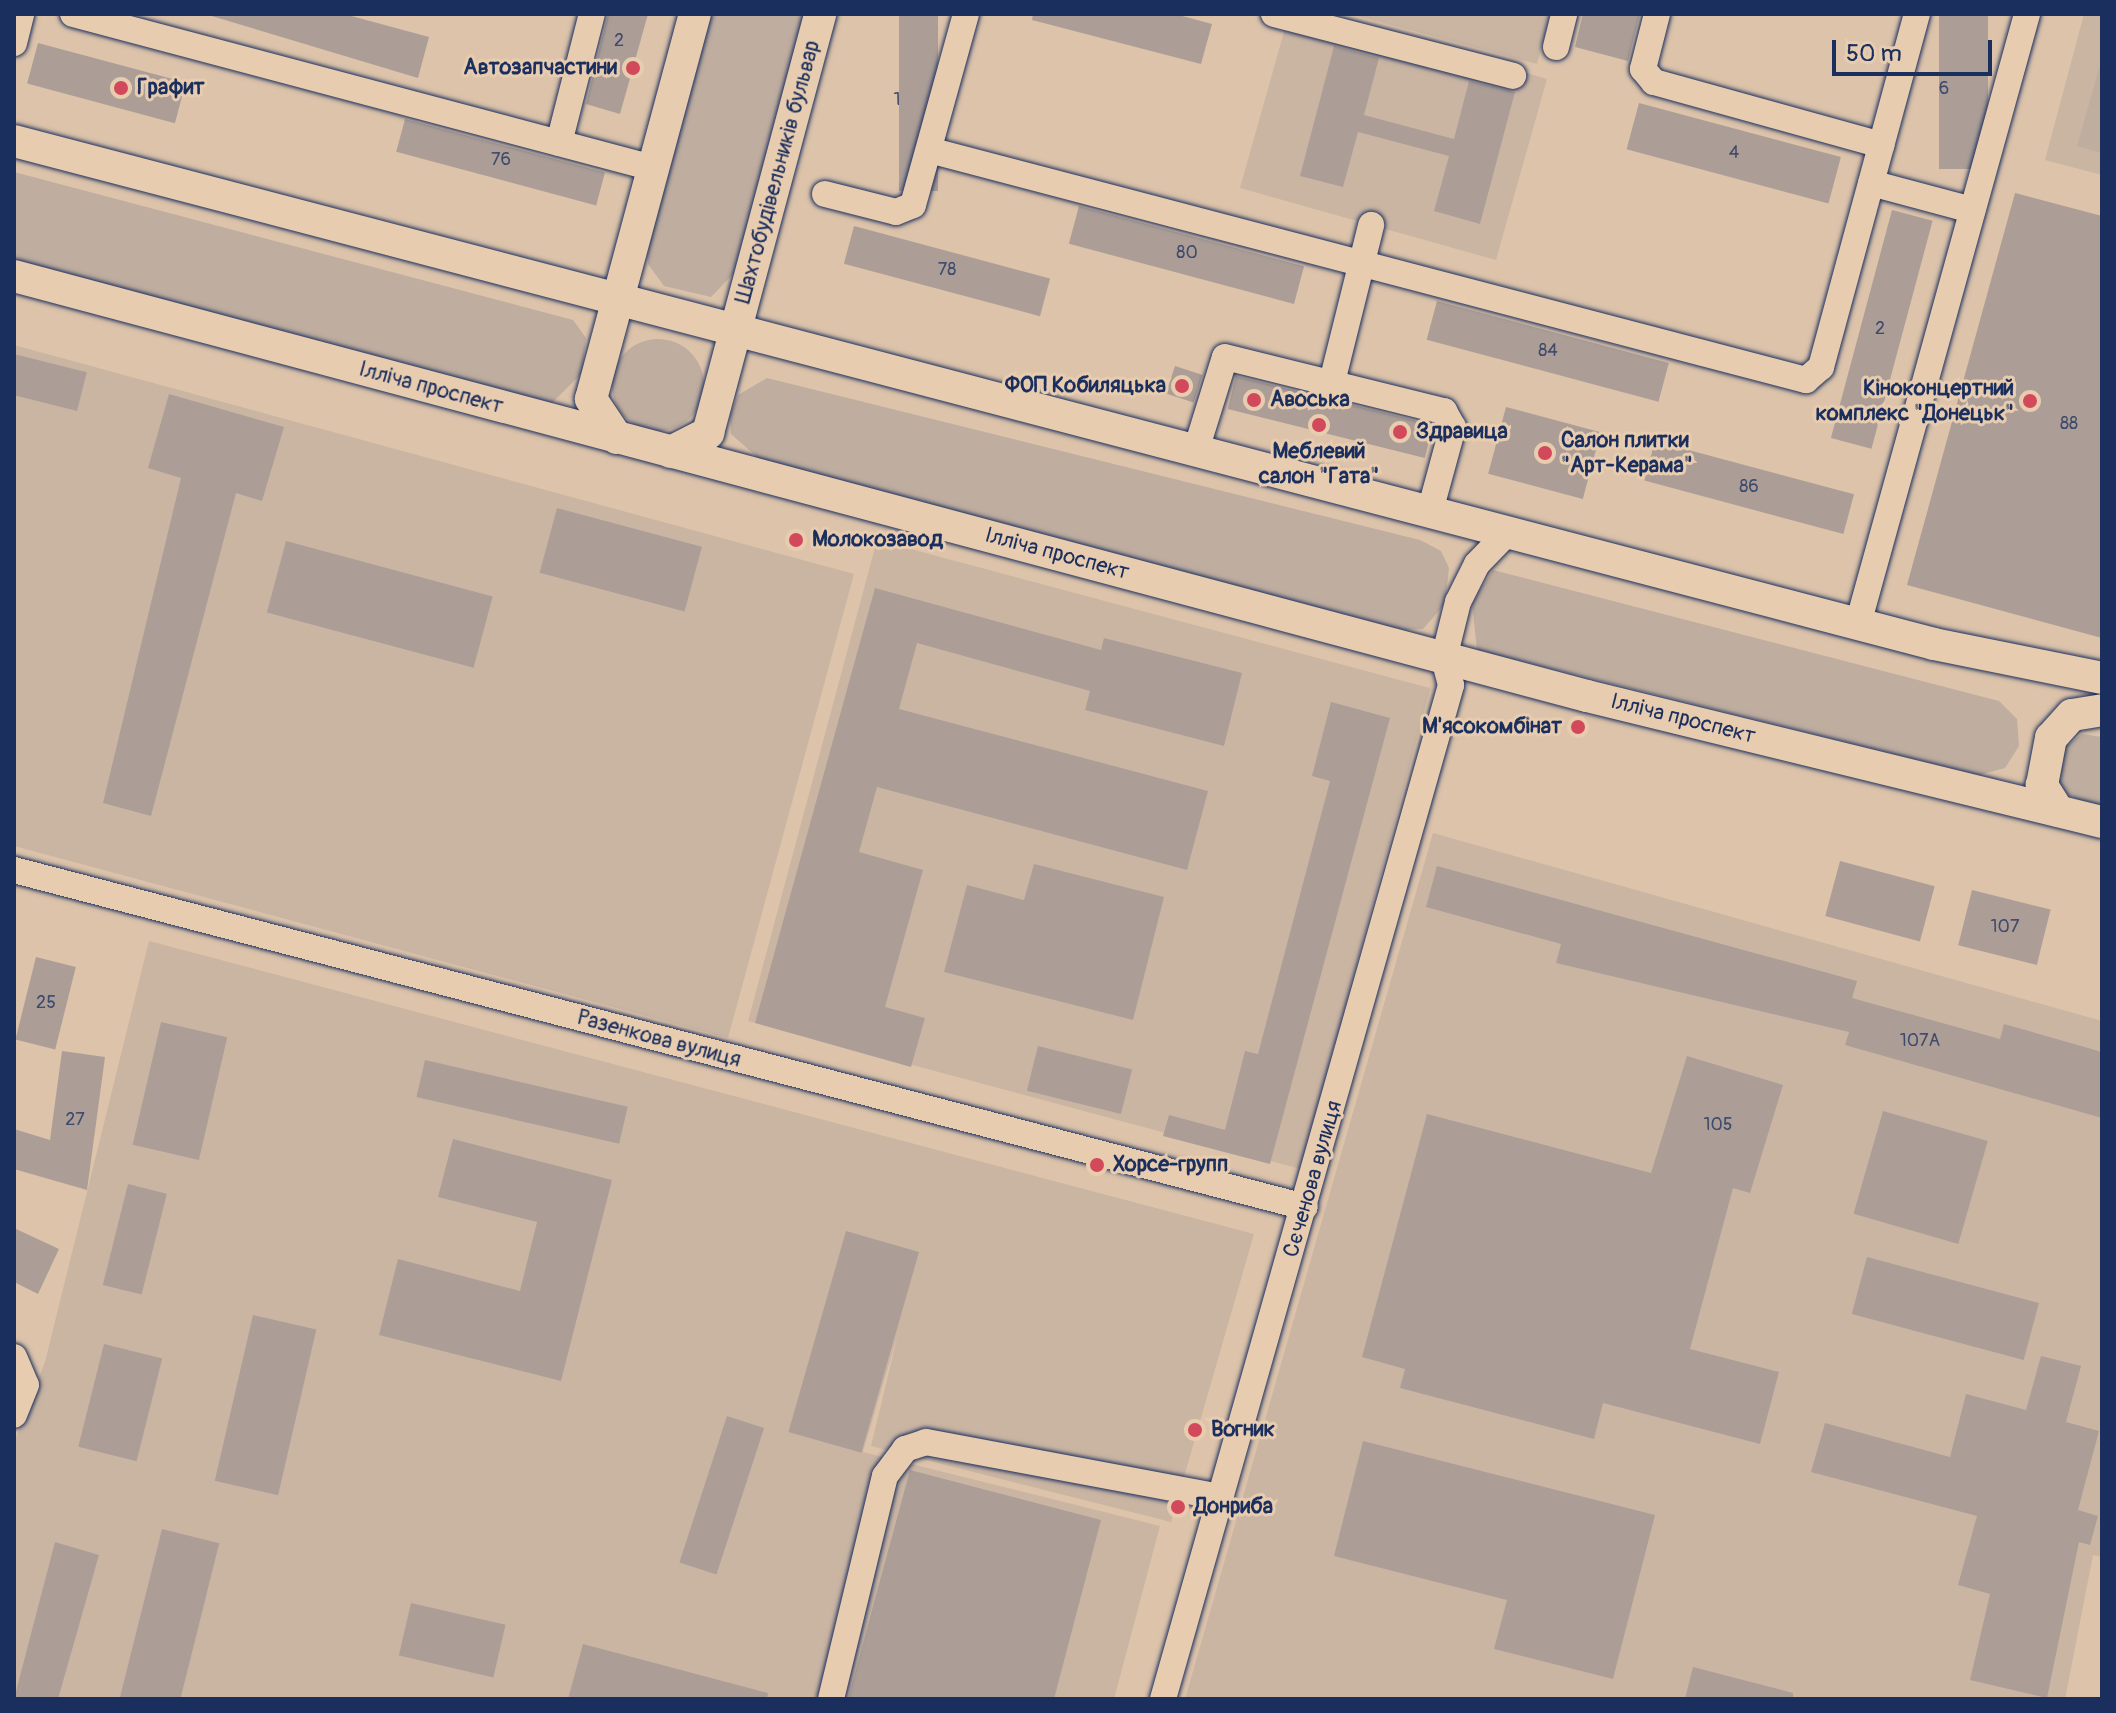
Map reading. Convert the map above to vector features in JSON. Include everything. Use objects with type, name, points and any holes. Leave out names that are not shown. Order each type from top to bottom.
[{"type":"main road","points":[[617,438],[591,399],[695,14]]},
{"type":"main road","name":"Шахтобудівельників бульвар","points":[[671,452],[708,433],[820,14]]},
{"type":"main road","points":[[14,141],[1430,511],[2102,691]]},
{"type":"main road","name":"Ілліча проспект","points":[[14,276],[1444,658],[2102,822]]},
{"type":"main road","points":[[1934,644],[2102,678]]},
{"type":"main road","points":[[2058,811],[2042,785],[2051,738],[2072,715],[2102,710]]},
{"type":"street","points":[[14,43],[21,14]]},
{"type":"street","points":[[73,14],[653,168]]},
{"type":"street","points":[[559,143],[592,14]]},
{"type":"street","points":[[825,194],[896,212],[913,205],[966,14]]},
{"type":"street","points":[[1274,14],[1513,76]]},
{"type":"street","points":[[1556,47],[1564,14]]},
{"type":"street","points":[[1657,14],[1643,69],[1654,82],[1881,145]]},
{"type":"street","points":[[929,150],[1806,380],[1821,367],[1917,14]]},
{"type":"street","points":[[1858,624],[2027,14]]},
{"type":"street","points":[[1871,183],[1972,210]]},
{"type":"street","points":[[1332,382],[1371,225]]},
{"type":"street","points":[[1196,450],[1225,357],[1332,382],[1451,418],[1430,511]]},
{"type":"street","points":[[1444,658],[1471,577],[1507,533]]},
{"type":"street","name":"Сєченова вулиця","points":[[1163,1699],[1451,685],[1444,658]]},
{"type":"street","name":"Разенкова вулиця","points":[[14,870],[1305,1207]]},
{"type":"street","points":[[14,1357],[26,1385],[14,1415]]},
{"type":"street","points":[[831,1699],[885,1476],[905,1449],[926,1442],[1221,1497]]},
{"type":"shaded area","points":[[708,14],[808,14],[740,267],[711,297],[664,286],[648,264],[646,243]]},
{"type":"shaded area","points":[[1289,14],[1318,14],[1547,79],[1496,260],[1240,188]]},
{"type":"shaded area","points":[[1350,14],[1550,14],[1537,64]]},
{"type":"shaded area","points":[[2084,14],[2102,14],[2102,175],[2045,160]]},
{"type":"shaded area","points":[[2102,59],[2102,153],[2077,146]]},
{"type":"shaded area","points":[[14,172],[573,320],[586,338],[582,373],[550,405],[14,263]]},
{"type":"shaded area","points":[[658,339],[675,343],[690,353],[700,368],[704,385],[700,402],[690,417],[675,427],[658,431],[641,427],[626,417],[616,402],[612,385],[616,368],[626,353],[641,343]]},
{"type":"shaded area","points":[[14,345],[854,574],[728,1038],[14,846]]},
{"type":"shaded area","points":[[767,378],[1420,540],[1441,551],[1449,568],[1445,604],[1423,629],[1403,630],[765,464],[731,434],[730,415],[738,395]]},
{"type":"shaded area","points":[[877,540],[1430,688],[1302,1169],[748,1021]]},
{"type":"shaded area","points":[[1493,570],[1999,701],[2017,719],[2019,746],[2005,768],[1979,775],[1477,650],[1472,603]]},
{"type":"shaded area","points":[[2082,734],[2102,737],[2102,811],[2057,789],[2055,755]]},
{"type":"shaded area","points":[[1433,833],[2102,1021],[2102,1557],[2093,1555],[2065,1699],[1185,1699]]},
{"type":"shaded area","points":[[149,941],[1254,1234],[1171,1522],[871,1446],[898,1334],[863,1452],[1160,1526],[1114,1699],[14,1699],[14,1443],[45,1362]]},
{"type":"building","points":[[205,14],[344,14],[429,37],[418,78]]},
{"type":"building","points":[[608,14],[648,14],[620,114],[586,104]]},
{"type":"building","points":[[899,14],[938,14],[938,191],[899,191]]},
{"type":"building","points":[[1033,14],[1175,14],[1212,24],[1201,64],[1032,20]]},
{"type":"building","points":[[1583,14],[1640,14],[1628,61],[1575,47]]},
{"type":"building","points":[[1939,14],[1988,14],[1988,169],[1939,169]]},
{"type":"building","points":[[38,43],[186,83],[175,123],[27,84]]},
{"type":"building","points":[[1334,46],[1379,58],[1364,115],[1454,139],[1469,81],[1515,92],[1480,224],[1434,211],[1449,156],[1358,132],[1343,187],[1300,176]]},
{"type":"building","points":[[1639,103],[1841,157],[1828,203],[1627,149]]},
{"type":"building","points":[[405,119],[605,173],[596,205],[396,152]]},
{"type":"building","name":"Кіноконцертний комплекс \"Донецьк\"","points":[[2015,193],[2102,216],[2102,638],[1907,585]]},
{"type":"building","points":[[1079,206],[1304,266],[1294,304],[1069,244]]},
{"type":"building","points":[[1892,210],[1933,221],[1871,449],[1831,438]]},
{"type":"building","points":[[854,226],[1050,279],[1040,316],[844,264]]},
{"type":"building","points":[[1437,301],[1669,363],[1658,402],[1427,340]]},
{"type":"building","points":[[14,354],[87,372],[77,411],[14,395]]},
{"type":"building","points":[[1175,366],[1203,375],[1194,403],[1166,394]]},
{"type":"building","points":[[1236,376],[1433,425],[1425,458],[1228,409]]},
{"type":"building","points":[[169,394],[284,427],[262,501],[236,493],[151,816],[103,803],[181,478],[148,468]]},
{"type":"building","name":"Салон плитки \"Арт-Керама\"","points":[[1506,407],[1601,432],[1583,499],[1488,474]]},
{"type":"building","points":[[1655,441],[1854,494],[1843,534],[1644,481]]},
{"type":"building","points":[[557,508],[702,547],[685,612],[540,573]]},
{"type":"building","points":[[286,541],[493,596],[474,668],[267,612]]},
{"type":"building","points":[[875,588],[1101,650],[1104,638],[1242,673],[1224,746],[1085,710],[1090,691],[917,643],[899,709],[1208,791],[1187,870],[877,787],[859,852],[923,870],[885,1007],[925,1018],[911,1067],[755,1023]]},
{"type":"building","points":[[1331,702],[1390,718],[1270,1164],[1163,1136],[1169,1115],[1225,1130],[1245,1051],[1258,1054],[1330,781],[1312,776]]},
{"type":"building","points":[[1840,861],[1935,886],[1920,941],[1825,916]]},
{"type":"building","points":[[1034,864],[1164,897],[1133,1020],[944,972],[967,885],[1024,900]]},
{"type":"building","points":[[1437,866],[1857,981],[1852,998],[2000,1039],[2004,1024],[2102,1052],[2102,1118],[1845,1045],[1849,1032],[1556,963],[1561,944],[1426,907]]},
{"type":"building","points":[[1972,890],[2051,910],[2037,965],[1958,945]]},
{"type":"building","points":[[36,957],[76,967],[55,1049],[15,1039]]},
{"type":"building","points":[[161,1022],[227,1037],[199,1160],[133,1145]]},
{"type":"building","points":[[1038,1046],[1132,1069],[1121,1114],[1027,1091]]},
{"type":"building","points":[[62,1051],[105,1057],[87,1190],[14,1169],[14,1129],[50,1140]]},
{"type":"building","points":[[1687,1056],[1783,1085],[1750,1193],[1733,1188],[1690,1349],[1779,1372],[1760,1444],[1603,1403],[1594,1439],[1400,1388],[1405,1369],[1362,1357],[1427,1114],[1651,1173]]},
{"type":"building","points":[[425,1060],[628,1107],[619,1144],[416,1097]]},
{"type":"building","points":[[1883,1111],[1988,1141],[1958,1244],[1854,1214]]},
{"type":"building","points":[[453,1139],[612,1180],[561,1381],[379,1335],[398,1259],[520,1291],[537,1222],[438,1197]]},
{"type":"building","points":[[128,1184],[167,1194],[142,1295],[103,1285]]},
{"type":"building","points":[[14,1228],[59,1249],[38,1294],[14,1282]]},
{"type":"building","points":[[846,1231],[919,1252],[861,1453],[788,1432]]},
{"type":"building","points":[[1867,1257],[2039,1303],[2024,1360],[1852,1314]]},
{"type":"building","points":[[253,1315],[316,1330],[278,1495],[215,1481]]},
{"type":"building","points":[[104,1344],[162,1359],[137,1461],[78,1447]]},
{"type":"building","points":[[2041,1356],[2081,1366],[2066,1422],[2099,1431],[2078,1510],[2098,1516],[2090,1545],[2079,1542],[2047,1698],[1970,1680],[1990,1594],[1958,1585],[1977,1516],[1811,1472],[1825,1423],[1950,1457],[1966,1394],[2026,1410]]},
{"type":"building","points":[[727,1416],[764,1428],[717,1575],[679,1562]]},
{"type":"building","points":[[1363,1441],[1655,1515],[1613,1679],[1494,1649],[1507,1600],[1334,1556]]},
{"type":"building","points":[[910,1470],[1101,1520],[1054,1699],[848,1699]]},
{"type":"building","points":[[162,1529],[219,1543],[180,1699],[120,1699]]},
{"type":"building","points":[[55,1542],[99,1555],[58,1699],[14,1699]]},
{"type":"building","points":[[411,1603],[506,1625],[493,1677],[399,1656]]},
{"type":"building","points":[[583,1644],[768,1693],[767,1699],[568,1699]]},
{"type":"building","points":[[1693,1667],[1793,1693],[1793,1699],[1685,1699]]},
{"type":"place","name":"Автозапчастини","points":[[633,68]]},
{"type":"place","name":"Графит","points":[[121,88]]},
{"type":"place","name":"ФОП Кобиляцька","points":[[1182,386]]},
{"type":"place","name":"Авоська","points":[[1254,400]]},
{"type":"place","name":"Кіноконцертний комплекс \"Донецьк\"","points":[[2030,401]]},
{"type":"place","name":"Меблевий салон \"Гата\"","points":[[1319,425]]},
{"type":"place","name":"Здравица","points":[[1400,432]]},
{"type":"place","name":"Салон плитки \"Арт-Керама\"","points":[[1545,453]]},
{"type":"place","name":"Молокозавод","points":[[796,540]]},
{"type":"place","name":"М'ясокомбінат","points":[[1578,727]]},
{"type":"place","name":"Хорсе-групп","points":[[1097,1165]]},
{"type":"place","name":"Вогник","points":[[1195,1430]]},
{"type":"place","name":"Донриба","points":[[1178,1507]]}]
